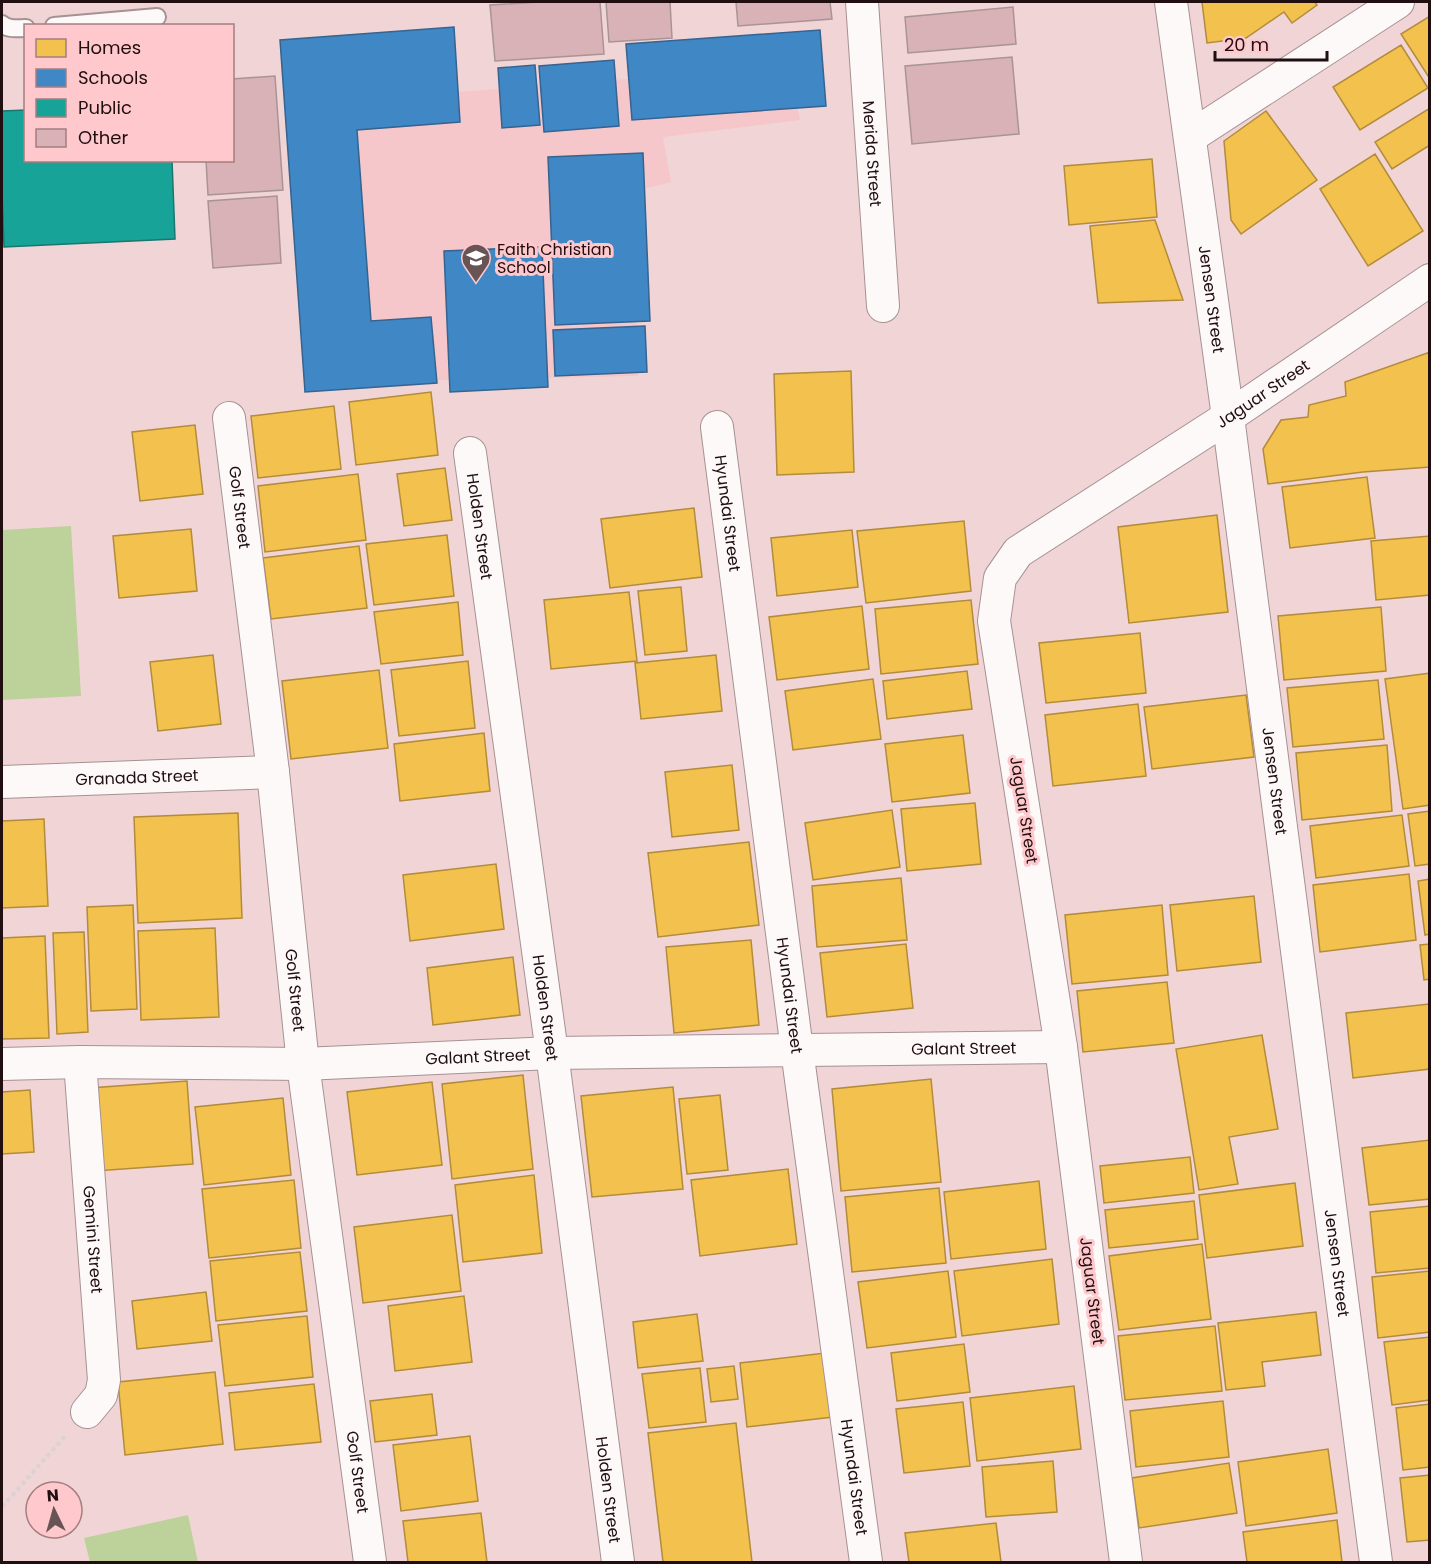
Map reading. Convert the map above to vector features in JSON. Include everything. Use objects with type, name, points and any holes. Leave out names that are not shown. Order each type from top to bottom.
[{"type":"street","name":"Merida Street","points":[[862,2],[883,306]]},
{"type":"street","name":"Jensen Street","points":[[1171,2],[1228,417],[1376,1563]]},
{"type":"street","points":[[1190,137],[1398,2]]},
{"type":"street","name":"Jaguar Street","points":[[1126,1563],[1061,1047],[994,621],[1000,578],[1018,552],[1228,417],[1430,280]]},
{"type":"street","name":"Golf Street","points":[[229,418],[273,772],[303,1064],[370,1563]]},
{"type":"street","name":"Hyundai Street","points":[[717,427],[866,1563]]},
{"type":"street","name":"Holden Street","points":[[470,453],[552,1053],[618,1563]]},
{"type":"street","name":"Granada Street","points":[[2,782],[273,772]]},
{"type":"street","name":"Galant Street","points":[[2,1064],[80,1062],[303,1064],[552,1053],[1061,1047]]},
{"type":"street","name":"Gemini Street","points":[[80,1062],[104,1380],[101,1395],[87,1412]]},
{"type":"lane","points":[[77,24],[157,17]]},
{"type":"lane","points":[[2,24],[13,29],[24,28]]},
{"type":"path","points":[[2,1507],[87,1412]]},
{"type":"shaded area","name":"Faith Christian School","points":[[789,67],[800,120],[663,137],[671,182],[633,192],[638,376],[321,383],[308,103]]},
{"type":"green space","points":[[71,526],[81,696],[2,700],[2,530]]},
{"type":"green space","points":[[188,1515],[198,1562],[90,1562],[84,1538]]},
{"type":"building: Homes","points":[[1202,2],[1315,2],[1317,5],[1292,23],[1284,12],[1246,38],[1207,43]]},
{"type":"building: Homes","points":[[1430,16],[1430,79],[1401,34]]},
{"type":"building: Homes","points":[[1401,45],[1428,88],[1360,130],[1333,87]]},
{"type":"building: Homes","points":[[1430,108],[1430,145],[1392,169],[1375,142]]},
{"type":"building: Homes","points":[[1266,111],[1317,180],[1241,234],[1231,220],[1224,141]]},
{"type":"building: Homes","points":[[1375,154],[1423,231],[1368,266],[1320,189]]},
{"type":"building: Homes","points":[[1152,159],[1157,217],[1069,225],[1064,166]]},
{"type":"building: Homes","points":[[1155,220],[1183,300],[1098,303],[1090,226]]},
{"type":"building: Homes","points":[[1430,352],[1430,467],[1363,472],[1268,484],[1263,449],[1281,420],[1308,417],[1309,405],[1346,396],[1345,382]]},
{"type":"building: Homes","points":[[851,371],[854,472],[777,475],[774,374]]},
{"type":"building: Homes","points":[[431,392],[438,455],[356,465],[349,402]]},
{"type":"building: Homes","points":[[334,406],[341,469],[258,478],[251,416]]},
{"type":"building: Homes","points":[[195,425],[203,494],[140,501],[132,432]]},
{"type":"building: Homes","points":[[445,468],[452,520],[404,526],[397,474]]},
{"type":"building: Homes","points":[[358,474],[366,540],[265,552],[258,486]]},
{"type":"building: Homes","points":[[1367,477],[1375,538],[1290,548],[1282,487]]},
{"type":"building: Homes","points":[[694,508],[702,577],[610,588],[601,519]]},
{"type":"building: Homes","points":[[1217,515],[1228,612],[1129,623],[1118,527]]},
{"type":"building: Homes","points":[[964,521],[971,591],[866,603],[857,531]]},
{"type":"building: Homes","points":[[191,529],[197,591],[119,598],[113,536]]},
{"type":"building: Homes","points":[[852,530],[858,587],[777,596],[771,538]]},
{"type":"building: Homes","points":[[447,535],[454,596],[374,605],[366,544]]},
{"type":"building: Homes","points":[[1430,536],[1430,595],[1376,600],[1371,541]]},
{"type":"building: Homes","points":[[359,546],[367,608],[271,619],[263,558]]},
{"type":"building: Homes","points":[[681,587],[687,651],[645,655],[638,591]]},
{"type":"building: Homes","points":[[629,592],[637,661],[551,669],[544,600]]},
{"type":"building: Homes","points":[[971,600],[978,664],[881,674],[875,609]]},
{"type":"building: Homes","points":[[458,602],[463,655],[381,664],[374,612]]},
{"type":"building: Homes","points":[[862,606],[869,669],[777,680],[769,617]]},
{"type":"building: Homes","points":[[1381,607],[1386,671],[1284,680],[1278,616]]},
{"type":"building: Homes","points":[[1140,633],[1146,693],[1046,703],[1039,643]]},
{"type":"building: Homes","points":[[213,655],[221,724],[158,731],[150,662]]},
{"type":"building: Homes","points":[[716,655],[722,711],[641,719],[635,663]]},
{"type":"building: Homes","points":[[468,661],[475,728],[399,736],[391,670]]},
{"type":"building: Homes","points":[[379,670],[388,748],[291,759],[282,681]]},
{"type":"building: Homes","points":[[967,671],[972,709],[887,719],[883,681]]},
{"type":"building: Homes","points":[[1430,673],[1430,805],[1403,809],[1385,679]]},
{"type":"building: Homes","points":[[873,679],[881,739],[793,750],[785,691]]},
{"type":"building: Homes","points":[[1378,680],[1384,739],[1293,747],[1287,688]]},
{"type":"building: Homes","points":[[1246,695],[1254,757],[1152,769],[1144,707]]},
{"type":"building: Homes","points":[[1138,704],[1146,776],[1053,786],[1045,715]]},
{"type":"building: Homes","points":[[484,733],[490,791],[400,801],[394,744]]},
{"type":"building: Homes","points":[[963,735],[970,793],[892,802],[885,744]]},
{"type":"building: Homes","points":[[1387,745],[1392,811],[1302,820],[1296,753]]},
{"type":"building: Homes","points":[[732,765],[739,830],[672,837],[665,772]]},
{"type":"building: Homes","points":[[975,803],[981,864],[907,871],[901,809]]},
{"type":"building: Homes","points":[[892,810],[900,867],[813,880],[805,823]]},
{"type":"building: Homes","points":[[1430,811],[1430,864],[1415,866],[1408,814]]},
{"type":"building: Homes","points":[[238,813],[242,918],[138,923],[134,817]]},
{"type":"building: Homes","points":[[1402,815],[1409,866],[1316,878],[1310,826]]},
{"type":"building: Homes","points":[[44,819],[48,906],[2,908],[2,821]]},
{"type":"building: Homes","points":[[749,842],[759,925],[658,937],[648,853]]},
{"type":"building: Homes","points":[[496,864],[504,929],[410,941],[403,875]]},
{"type":"building: Homes","points":[[1409,874],[1416,940],[1320,952],[1313,885]]},
{"type":"building: Homes","points":[[901,878],[907,940],[817,947],[812,886]]},
{"type":"building: Homes","points":[[1430,879],[1430,934],[1425,935],[1418,881]]},
{"type":"building: Homes","points":[[1254,896],[1261,962],[1177,971],[1170,905]]},
{"type":"building: Homes","points":[[133,905],[137,1009],[91,1011],[87,907]]},
{"type":"building: Homes","points":[[1162,905],[1168,975],[1072,984],[1065,915]]},
{"type":"building: Homes","points":[[215,928],[219,1017],[141,1020],[138,931]]},
{"type":"building: Homes","points":[[84,932],[88,1032],[57,1034],[53,933]]},
{"type":"building: Homes","points":[[45,936],[49,1038],[2,1039],[2,938]]},
{"type":"building: Homes","points":[[751,940],[759,1025],[674,1033],[666,947]]},
{"type":"building: Homes","points":[[906,944],[913,1008],[827,1017],[820,953]]},
{"type":"building: Homes","points":[[1430,944],[1430,979],[1424,980],[1420,945]]},
{"type":"building: Homes","points":[[513,957],[520,1015],[433,1025],[427,968]]},
{"type":"building: Homes","points":[[1167,982],[1174,1043],[1083,1052],[1077,991]]},
{"type":"building: Homes","points":[[1429,1004],[1430,1069],[1353,1078],[1346,1013]]},
{"type":"building: Homes","points":[[1262,1035],[1278,1129],[1229,1137],[1238,1184],[1199,1190],[1176,1049]]},
{"type":"building: Homes","points":[[523,1075],[533,1169],[452,1179],[442,1084]]},
{"type":"building: Homes","points":[[931,1079],[941,1182],[841,1191],[832,1089]]},
{"type":"building: Homes","points":[[187,1081],[193,1164],[95,1171],[89,1088]]},
{"type":"building: Homes","points":[[432,1082],[442,1165],[357,1175],[347,1092]]},
{"type":"building: Homes","points":[[673,1087],[683,1189],[592,1197],[581,1096]]},
{"type":"building: Homes","points":[[30,1090],[34,1152],[2,1154],[2,1092]]},
{"type":"building: Homes","points":[[720,1095],[728,1170],[687,1174],[679,1099]]},
{"type":"building: Homes","points":[[283,1098],[291,1175],[204,1185],[195,1107]]},
{"type":"building: Homes","points":[[1430,1140],[1430,1199],[1369,1205],[1362,1148]]},
{"type":"building: Homes","points":[[1190,1157],[1194,1193],[1104,1203],[1100,1166]]},
{"type":"building: Homes","points":[[788,1169],[797,1244],[700,1256],[691,1180]]},
{"type":"building: Homes","points":[[534,1175],[542,1253],[463,1262],[455,1185]]},
{"type":"building: Homes","points":[[294,1180],[301,1248],[209,1258],[202,1189]]},
{"type":"building: Homes","points":[[1039,1181],[1046,1249],[951,1259],[944,1192]]},
{"type":"building: Homes","points":[[1295,1183],[1303,1246],[1207,1258],[1199,1195]]},
{"type":"building: Homes","points":[[939,1188],[946,1263],[852,1272],[845,1197]]},
{"type":"building: Homes","points":[[1194,1201],[1198,1239],[1109,1248],[1105,1210]]},
{"type":"building: Homes","points":[[1430,1206],[1430,1268],[1376,1273],[1370,1212]]},
{"type":"building: Homes","points":[[452,1215],[461,1291],[363,1303],[354,1227]]},
{"type":"building: Homes","points":[[1202,1244],[1211,1319],[1119,1330],[1109,1256]]},
{"type":"building: Homes","points":[[300,1252],[307,1311],[216,1321],[210,1261]]},
{"type":"building: Homes","points":[[1052,1259],[1059,1324],[962,1336],[954,1271]]},
{"type":"building: Homes","points":[[948,1271],[956,1337],[867,1348],[858,1282]]},
{"type":"building: Homes","points":[[1430,1271],[1430,1332],[1378,1338],[1372,1277]]},
{"type":"building: Homes","points":[[206,1292],[212,1341],[137,1349],[132,1301]]},
{"type":"building: Homes","points":[[464,1296],[472,1362],[395,1371],[388,1306]]},
{"type":"building: Homes","points":[[1316,1312],[1321,1355],[1262,1362],[1265,1386],[1226,1390],[1218,1323]]},
{"type":"building: Homes","points":[[697,1314],[703,1361],[638,1368],[633,1322]]},
{"type":"building: Homes","points":[[307,1316],[313,1377],[225,1386],[218,1325]]},
{"type":"building: Homes","points":[[1215,1326],[1222,1391],[1125,1400],[1118,1336]]},
{"type":"building: Homes","points":[[1430,1337],[1430,1400],[1392,1405],[1384,1342]]},
{"type":"building: Homes","points":[[964,1344],[970,1392],[897,1401],[891,1353]]},
{"type":"building: Homes","points":[[825,1353],[833,1417],[747,1427],[740,1363]]},
{"type":"building: Homes","points":[[734,1366],[738,1399],[711,1402],[707,1369]]},
{"type":"building: Homes","points":[[700,1368],[706,1422],[649,1428],[642,1374]]},
{"type":"building: Homes","points":[[215,1372],[223,1444],[125,1455],[118,1382]]},
{"type":"building: Homes","points":[[314,1384],[321,1442],[235,1450],[229,1393]]},
{"type":"building: Homes","points":[[1074,1386],[1081,1449],[977,1461],[970,1398]]},
{"type":"building: Homes","points":[[432,1394],[437,1435],[375,1442],[370,1401]]},
{"type":"building: Homes","points":[[1223,1401],[1229,1457],[1136,1467],[1130,1411]]},
{"type":"building: Homes","points":[[963,1402],[970,1466],[904,1473],[896,1409]]},
{"type":"building: Homes","points":[[1430,1404],[1430,1467],[1403,1470],[1396,1408]]},
{"type":"building: Homes","points":[[736,1423],[752,1562],[663,1562],[648,1433]]},
{"type":"building: Homes","points":[[470,1436],[478,1501],[401,1511],[393,1445]]},
{"type":"building: Homes","points":[[1328,1449],[1337,1513],[1246,1526],[1238,1462]]},
{"type":"building: Homes","points":[[1053,1461],[1057,1512],[986,1517],[982,1467]]},
{"type":"building: Homes","points":[[1229,1463],[1237,1513],[1139,1528],[1132,1478]]},
{"type":"building: Homes","points":[[1430,1475],[1430,1540],[1407,1542],[1400,1478]]},
{"type":"building: Homes","points":[[481,1513],[487,1562],[408,1562],[403,1521]]},
{"type":"building: Homes","points":[[1337,1520],[1342,1562],[1247,1562],[1243,1532]]},
{"type":"building: Homes","points":[[996,1523],[1001,1562],[909,1562],[905,1533]]},
{"type":"building: Schools","points":[[454,27],[460,122],[357,130],[371,321],[431,317],[437,383],[305,392],[280,40]]},
{"type":"building: Schools","points":[[820,30],[826,106],[632,120],[626,44]]},
{"type":"building: Schools","points":[[614,60],[619,126],[544,132],[539,66]]},
{"type":"building: Schools","points":[[535,65],[540,125],[502,128],[498,68]]},
{"type":"building: Schools","points":[[643,153],[650,321],[555,325],[548,157]]},
{"type":"building: Schools","points":[[542,247],[548,387],[450,392],[444,251]]},
{"type":"building: Schools","points":[[645,326],[647,372],[555,376],[553,330]]},
{"type":"building: Public","points":[[24,110],[24,162],[172,162],[175,239],[4,247],[2,111]]},
{"type":"building: Other","points":[[600,2],[604,54],[495,61],[490,5]]},
{"type":"building: Other","points":[[606,2],[670,2],[672,38],[609,42]]},
{"type":"building: Other","points":[[736,2],[830,2],[832,19],[738,26]]},
{"type":"building: Other","points":[[1013,7],[1016,44],[908,53],[905,17]]},
{"type":"building: Other","points":[[1012,57],[1019,134],[912,144],[905,66]]},
{"type":"building: Other","points":[[275,76],[283,190],[208,195],[206,162],[234,162],[234,79]]},
{"type":"building: Other","points":[[277,196],[281,263],[213,268],[208,201]]},
{"type":"place","name":"Faith Christian School","points":[[476,284]]}]
